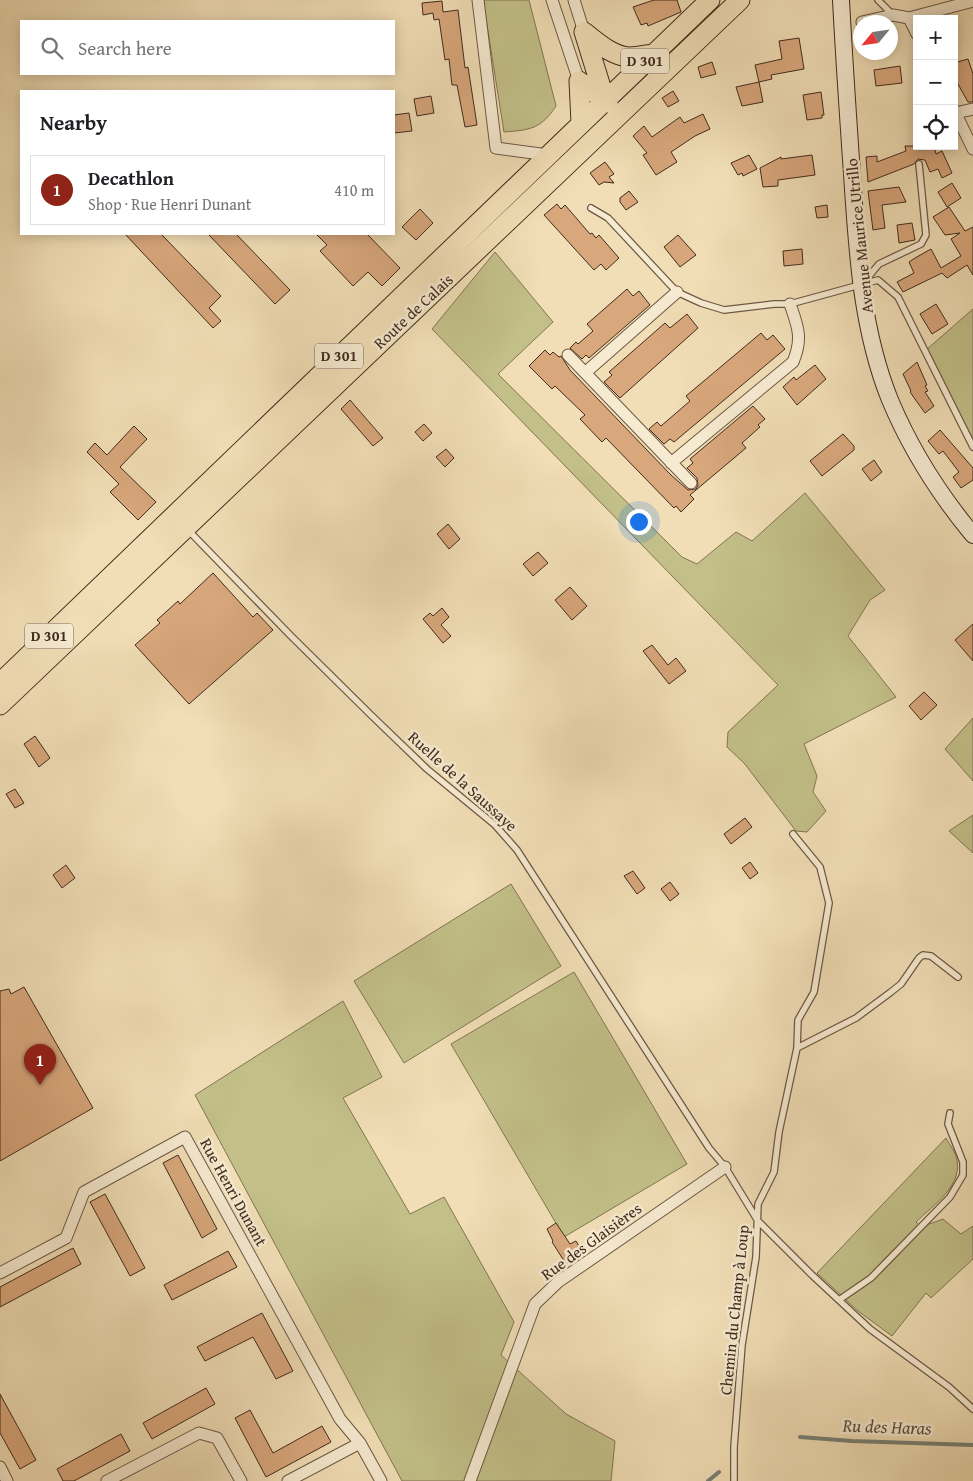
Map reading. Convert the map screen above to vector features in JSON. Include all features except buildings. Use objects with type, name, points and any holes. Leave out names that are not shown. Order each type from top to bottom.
[{"type":"main road","name":"Route de Calais","points":[[0,683],[710,0]]},
{"type":"main road","name":"Route de Calais","points":[[0,705],[740,0]]},
{"type":"main road","name":"Avenue Maurice Utrillo","points":[[841,0],[861,285],[874,350],[890,400],[911,444],[944,498],[973,535]]},
{"type":"main road","points":[[584,32],[605,100]]},
{"type":"main road","points":[[584,32],[618,55],[653,54]]},
{"type":"main road","points":[[579,81],[605,100],[619,116]]},
{"type":"main road","points":[[579,81],[581,123]]},
{"type":"street","points":[[478,0],[496,148],[548,155]]},
{"type":"street","points":[[552,0],[579,81]]},
{"type":"street","points":[[574,0],[584,32]]},
{"type":"street","points":[[898,16],[909,18],[973,1]]},
{"type":"street","points":[[909,18],[913,26]]},
{"type":"street","points":[[843,28],[853,25]]},
{"type":"street","points":[[958,111],[973,109]]},
{"type":"street","points":[[958,117],[973,148]]},
{"type":"street","points":[[586,372],[677,292]]},
{"type":"street","points":[[671,463],[794,362],[799,348],[798,331],[790,304]]},
{"type":"street","points":[[568,355],[691,483]]},
{"type":"street","name":"Rue Henri Dunant","points":[[0,1273],[66,1238],[84,1192],[185,1137],[340,1419],[360,1443],[381,1481]]},
{"type":"street","name":"Rue des Glaisières","points":[[470,1481],[535,1304],[558,1282],[725,1167]]},
{"type":"street","points":[[107,1481],[199,1433],[217,1438],[241,1481]]},
{"type":"street","points":[[288,1481],[360,1443]]},
{"type":"street","points":[[0,1467],[7,1481]]},
{"type":"lane","points":[[878,0],[893,15]]},
{"type":"lane","points":[[861,285],[879,264],[924,241],[926,236],[919,164]]},
{"type":"lane","points":[[591,208],[608,218],[677,292],[724,310],[790,304],[878,280],[898,298],[973,447]]},
{"type":"lane","name":"Ruelle de la Saussaye","points":[[186,527],[215,559],[371,715],[428,769],[495,825],[517,850],[709,1148],[725,1167],[758,1221],[870,1329],[950,1387],[973,1409]]},
{"type":"lane","name":"Chemin du Champ à Loup","points":[[734,1481],[734,1447],[742,1345],[756,1257],[758,1204],[774,1172],[797,1048],[798,1020],[814,992],[829,903],[820,866],[794,834]]},
{"type":"lane","points":[[797,1048],[856,1018],[901,984],[923,955],[931,956],[958,977]]},
{"type":"lane","points":[[839,1300],[871,1278],[950,1197],[963,1175],[963,1162],[948,1124],[950,1113]]},
{"type":"shaded area","points":[[483,0],[529,0],[556,106],[551,114],[534,127],[504,132]]},
{"type":"shaded area","points":[[495,252],[553,322],[498,374],[682,557],[697,564],[736,532],[752,541],[805,493],[885,590],[870,600],[848,636],[896,697],[804,744],[817,776],[813,792],[826,811],[807,832],[796,831],[744,763],[727,747],[728,732],[778,685],[432,329]]},
{"type":"shaded area","points":[[973,309],[973,441],[926,350]]},
{"type":"shaded area","points":[[973,718],[973,781],[945,749]]},
{"type":"shaded area","points":[[973,815],[973,853],[949,831]]},
{"type":"shaded area","points":[[511,884],[561,966],[404,1063],[354,981]]},
{"type":"shaded area","points":[[574,972],[687,1164],[564,1237],[451,1044]]},
{"type":"shaded area","points":[[343,1001],[382,1077],[343,1098],[410,1214],[444,1197],[514,1322],[501,1355],[566,1414],[615,1441],[611,1481],[402,1481],[195,1095]]},
{"type":"shaded area","points":[[946,1138],[956,1156],[958,1166],[956,1176],[946,1193],[916,1222],[921,1227],[943,1219],[961,1234],[973,1226],[973,1259],[931,1298],[926,1293],[892,1336],[858,1311],[817,1273]]},
{"type":"waterway","name":"Ru des Haras","points":[[800,1437],[852,1441],[973,1445]]},
{"type":"waterway","name":"Ru des Haras","points":[[708,1481],[719,1472]]},
{"type":"place","name":"Decathlon","points":[[40,1085]]}]
